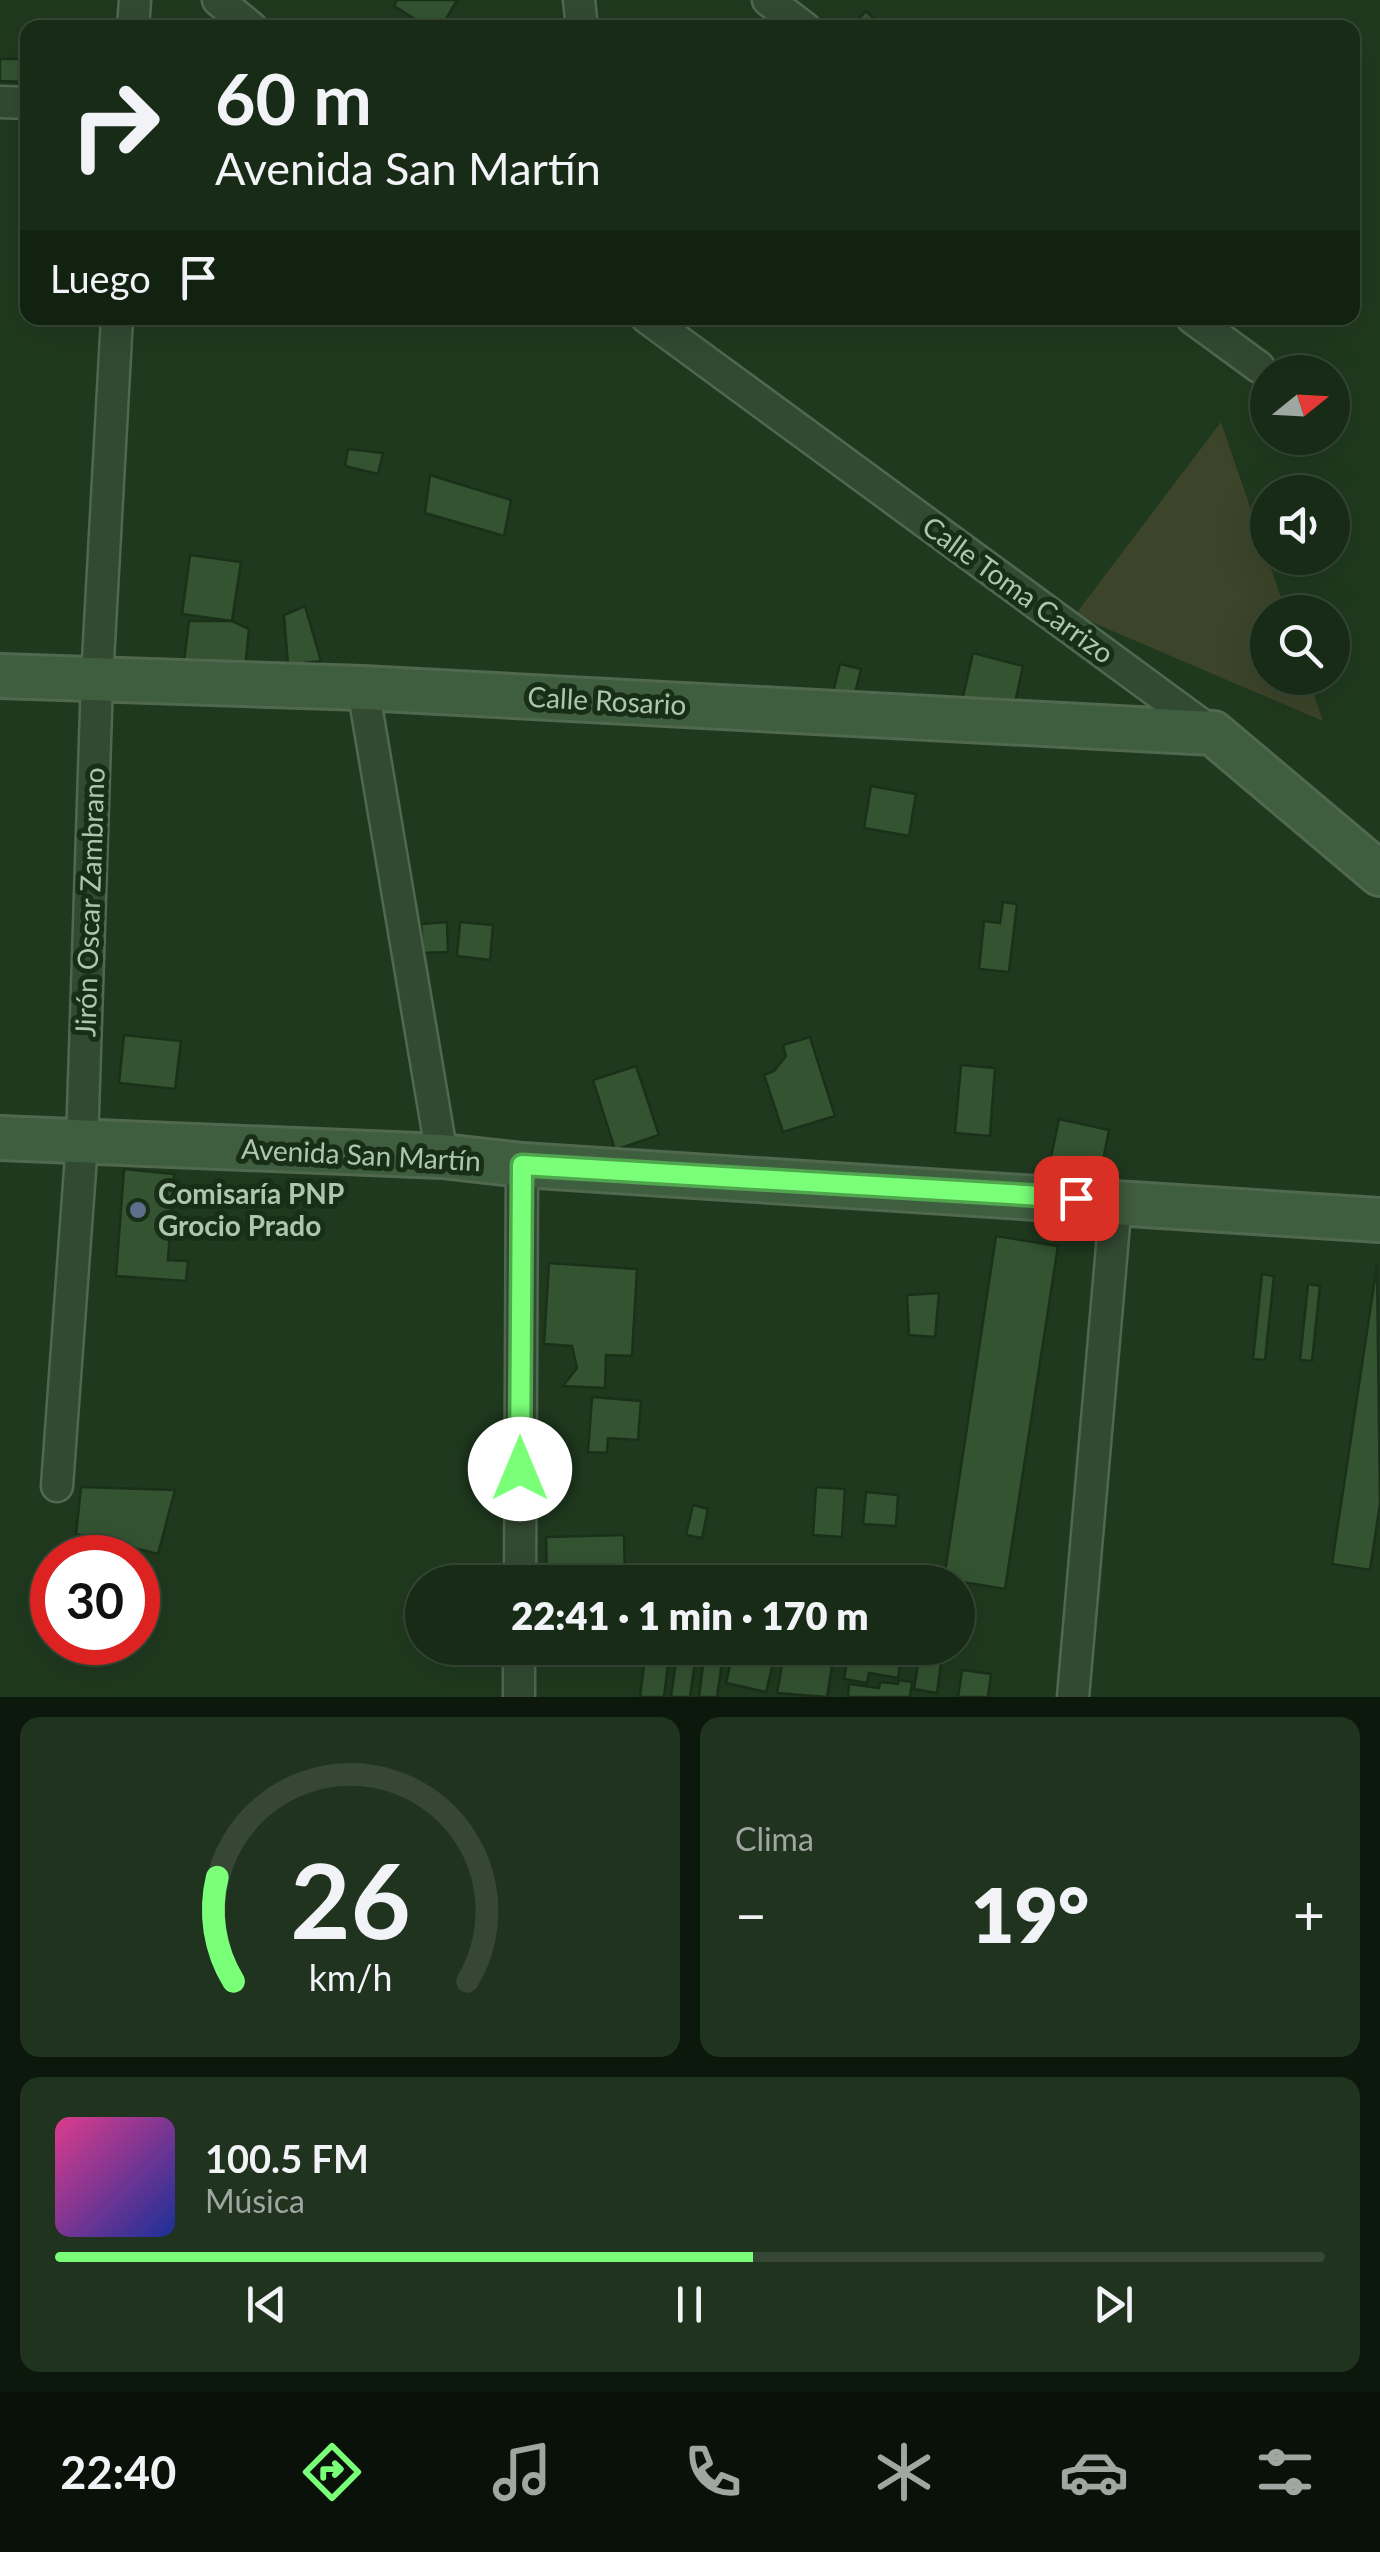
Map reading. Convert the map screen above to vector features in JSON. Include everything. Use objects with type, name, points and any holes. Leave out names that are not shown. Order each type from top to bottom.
[{"type":"main road","name":"Calle Rosario","points":[[0,676],[363,688],[1214,733]]},
{"type":"main road","name":"Calle Toma Carrizo","points":[[1214,733],[1380,874]]},
{"type":"main road","name":"Avenida San Martín","points":[[0,1138],[442,1156],[522,1165],[1380,1220]]},
{"type":"street","points":[[218,0],[242,20]]},
{"type":"street","points":[[768,0],[794,20]]},
{"type":"street","name":"Jirón Oscar Zambrano","points":[[57,1486],[82,1143],[98,679],[117,325]]},
{"type":"street","name":"Calle Toma Carrizo","points":[[657,325],[1214,733]]},
{"type":"street","points":[[1201,325],[1250,361]]},
{"type":"street","points":[[363,688],[442,1156]]},
{"type":"street","points":[[520,1565],[522,1165]]},
{"type":"street","points":[[1073,1697],[1116,1201]]},
{"type":"street","points":[[519,1665],[519,1697]]},
{"type":"green space","points":[[1221,422],[1250,507],[1250,575],[1273,575],[1280,595],[1250,595],[1250,690],[1075,615]]},
{"type":"green space","points":[[1262,695],[1314,695],[1323,721]]},
{"type":"building","points":[[397,0],[457,0],[446,20],[416,20],[394,6]]},
{"type":"building","points":[[866,11],[876,20],[858,20]]},
{"type":"building","points":[[0,59],[20,59],[20,82],[0,81]]},
{"type":"building","points":[[348,449],[383,453],[378,474],[345,466]]},
{"type":"building","points":[[430,475],[511,500],[504,536],[425,513]]},
{"type":"building","points":[[190,555],[241,562],[232,621],[182,614]]},
{"type":"building","points":[[305,606],[321,661],[288,665],[284,615]]},
{"type":"building","points":[[189,621],[232,621],[249,629],[245,669],[184,661]]},
{"type":"building","points":[[973,653],[1023,666],[1012,717],[961,705]]},
{"type":"building","points":[[840,664],[861,669],[853,701],[832,696]]},
{"type":"building","points":[[871,786],[916,794],[909,836],[864,828]]},
{"type":"building","points":[[1003,902],[1017,904],[1009,972],[979,969],[984,921],[1000,923]]},
{"type":"building","points":[[447,922],[448,952],[423,953],[421,924]]},
{"type":"building","points":[[460,922],[493,925],[490,960],[457,956]]},
{"type":"building","points":[[124,1035],[181,1041],[175,1089],[119,1083]]},
{"type":"building","points":[[810,1037],[835,1116],[783,1132],[764,1075],[774,1071],[786,1056],[783,1045]]},
{"type":"building","points":[[961,1065],[995,1068],[990,1136],[955,1133]]},
{"type":"building","points":[[636,1066],[659,1135],[615,1150],[593,1080]]},
{"type":"building","points":[[1059,1119],[1109,1130],[1099,1181],[1048,1171]]},
{"type":"building","points":[[124,1169],[174,1174],[168,1260],[188,1261],[186,1281],[116,1276]]},
{"type":"building","points":[[996,1236],[1058,1246],[1005,1589],[975,1584],[975,1565],[946,1565]]},
{"type":"building","points":[[549,1263],[637,1269],[632,1356],[606,1355],[605,1388],[563,1386],[577,1368],[572,1346],[544,1344]]},
{"type":"building","points":[[1377,1265],[1380,1504],[1370,1570],[1332,1564]]},
{"type":"building","points":[[1262,1274],[1274,1276],[1265,1360],[1253,1359]]},
{"type":"building","points":[[1308,1284],[1320,1286],[1312,1361],[1300,1360]]},
{"type":"building","points":[[939,1293],[935,1337],[909,1335],[907,1295]]},
{"type":"building","points":[[592,1397],[641,1401],[638,1440],[608,1438],[607,1453],[588,1452]]},
{"type":"building","points":[[81,1487],[175,1490],[160,1546],[160,1535],[76,1534]]},
{"type":"building","points":[[816,1487],[845,1489],[842,1537],[813,1535]]},
{"type":"building","points":[[866,1492],[898,1495],[896,1526],[863,1524]]},
{"type":"building","points":[[693,1505],[708,1509],[702,1538],[686,1535]]},
{"type":"building","points":[[624,1535],[625,1565],[547,1565],[546,1537]]},
{"type":"building","points":[[644,1665],[668,1665],[664,1697],[640,1697]]},
{"type":"building","points":[[676,1665],[695,1665],[690,1697],[671,1697]]},
{"type":"building","points":[[703,1665],[722,1665],[717,1697],[699,1697]]},
{"type":"building","points":[[730,1665],[773,1665],[766,1692],[726,1683]]},
{"type":"building","points":[[782,1665],[832,1665],[827,1697],[777,1693]]},
{"type":"building","points":[[846,1665],[900,1665],[898,1678],[869,1673],[867,1683],[844,1679]]},
{"type":"building","points":[[918,1665],[941,1665],[937,1693],[914,1689]]},
{"type":"building","points":[[962,1670],[991,1674],[988,1697],[958,1697]]},
{"type":"building","points":[[899,1680],[912,1682],[910,1697],[848,1697],[849,1684],[879,1688],[880,1682],[898,1684]]},
{"type":"place","name":"Comisaría PNP Grocio Prado","points":[[138,1210]]},
{"type":"route","points":[[520,1469],[522,1165],[1076,1198]]}]
